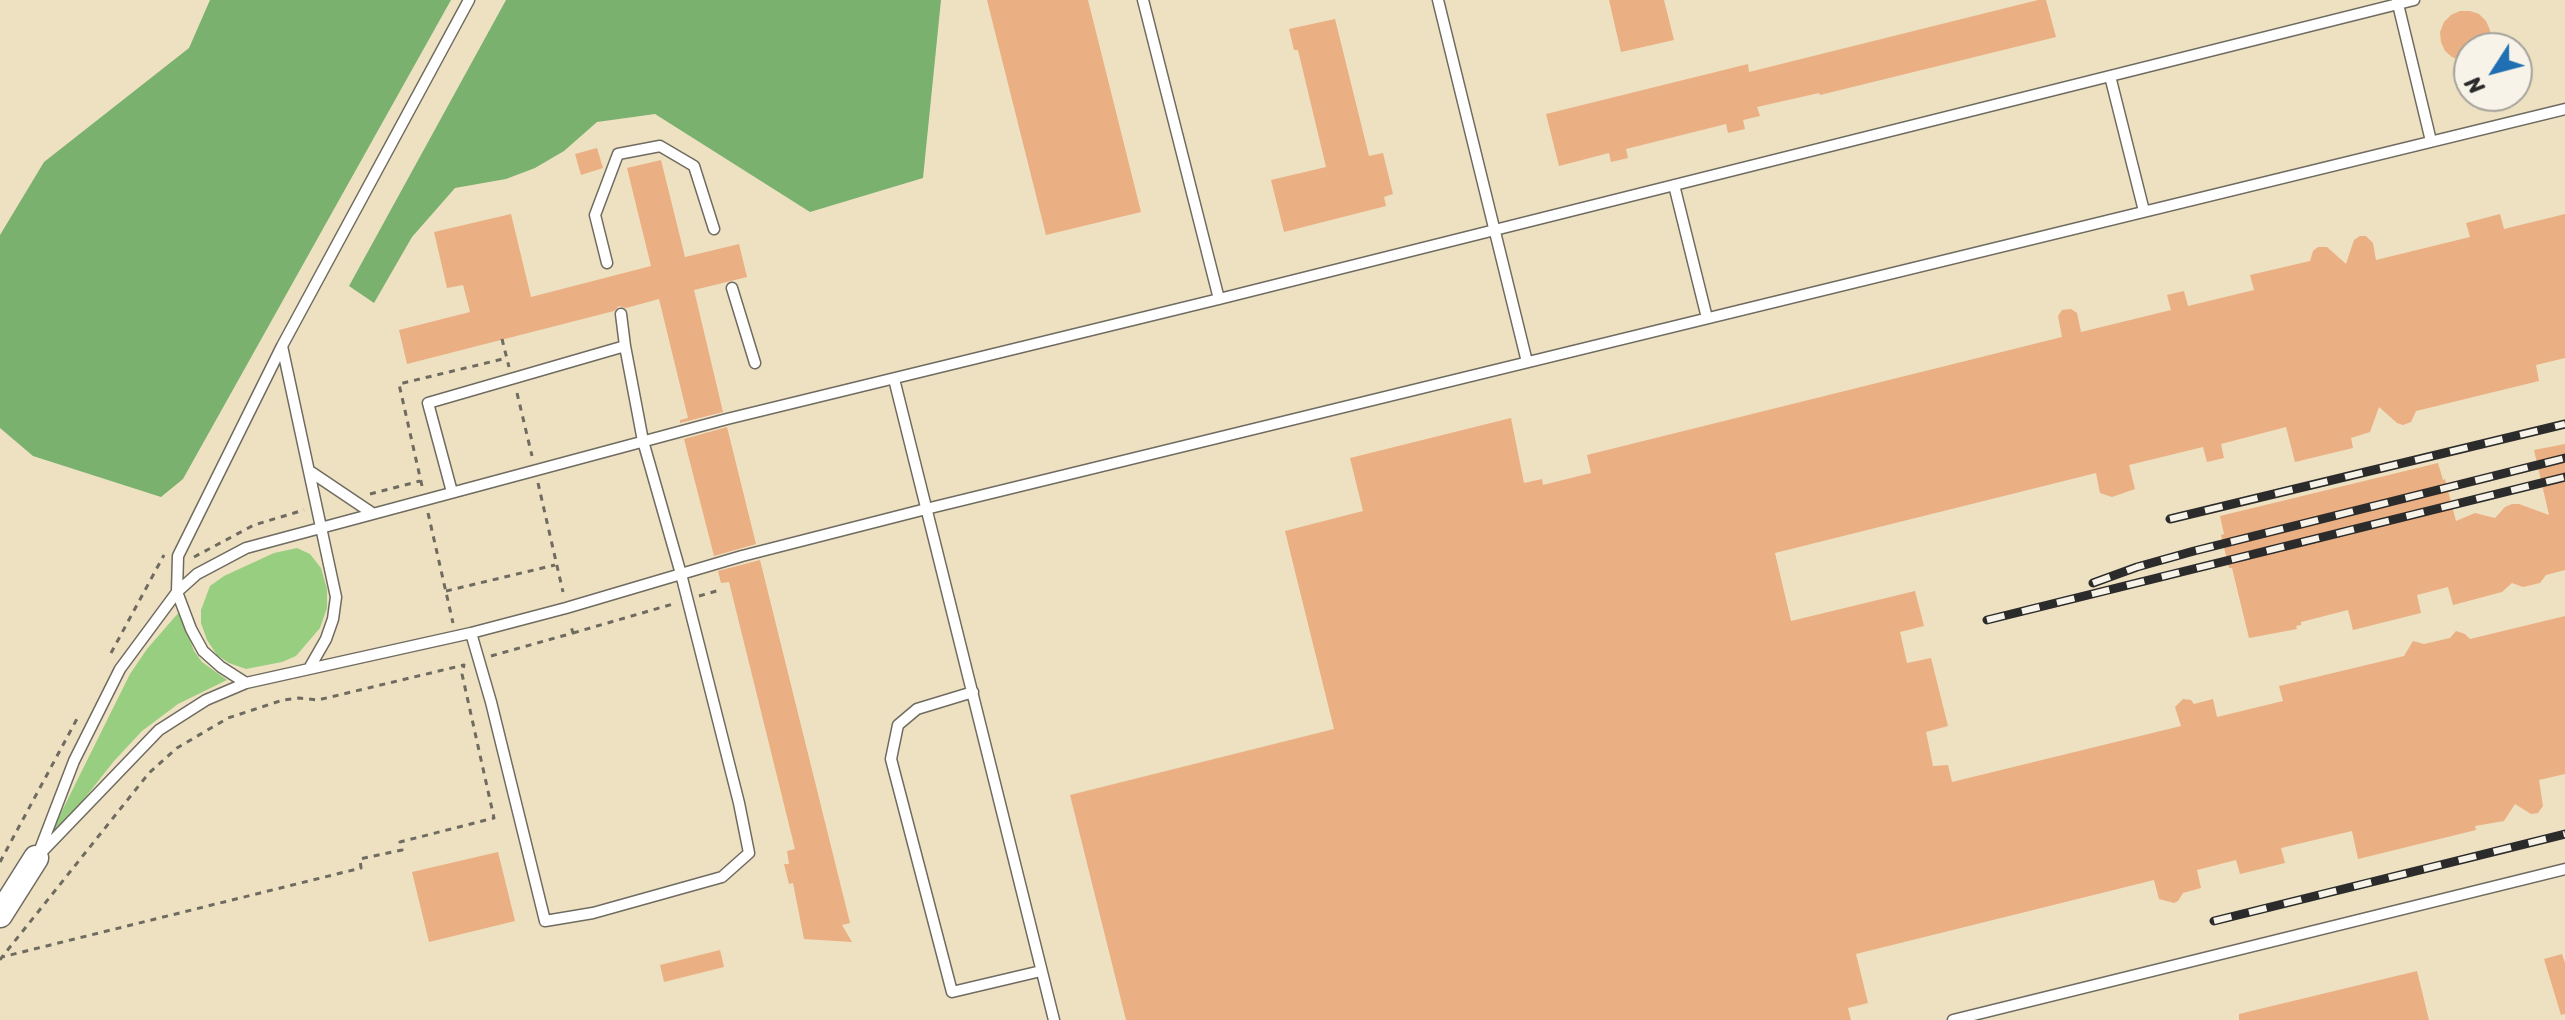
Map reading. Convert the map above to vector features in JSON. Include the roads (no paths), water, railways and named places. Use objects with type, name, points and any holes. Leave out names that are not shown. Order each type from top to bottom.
[{"type":"street","points":[[0,915],[36,858]]},
{"type":"lane","points":[[246,683],[203,651],[191,629],[177,592],[178,556],[282,346],[469,0]]},
{"type":"lane","points":[[1143,0],[1219,299]]},
{"type":"lane","points":[[1438,0],[1527,362]]},
{"type":"lane","points":[[36,858],[74,761],[120,669],[177,592],[197,574],[246,548],[643,441],[2414,0]]},
{"type":"lane","points":[[2397,2],[2431,141]]},
{"type":"lane","points":[[2110,76],[2144,211]]},
{"type":"lane","points":[[36,858],[159,730],[206,700],[246,683],[471,633],[742,556],[926,509],[2565,109]]},
{"type":"lane","points":[[607,263],[595,215],[618,154],[660,146],[694,166],[714,229]]},
{"type":"lane","points":[[1674,185],[1707,318]]},
{"type":"lane","points":[[732,288],[755,363]]},
{"type":"lane","points":[[471,633],[545,921],[593,913],[722,877],[749,853],[688,600],[643,441],[621,314]]},
{"type":"lane","points":[[282,346],[336,597],[326,639],[310,667]]},
{"type":"lane","points":[[452,492],[428,403],[625,346]]},
{"type":"lane","points":[[894,379],[1054,1020]]},
{"type":"lane","points":[[311,472],[372,513]]},
{"type":"lane","points":[[973,692],[917,709],[898,725],[891,759],[952,992],[1041,971]]},
{"type":"lane","points":[[1953,1020],[2565,869]]},
{"type":"railway","points":[[2170,519],[2565,424]]},
{"type":"railway","points":[[2093,583],[2194,551],[2565,458]]},
{"type":"railway","points":[[1987,620],[2565,477]]},
{"type":"railway","points":[[2214,921],[2565,834]]}]
